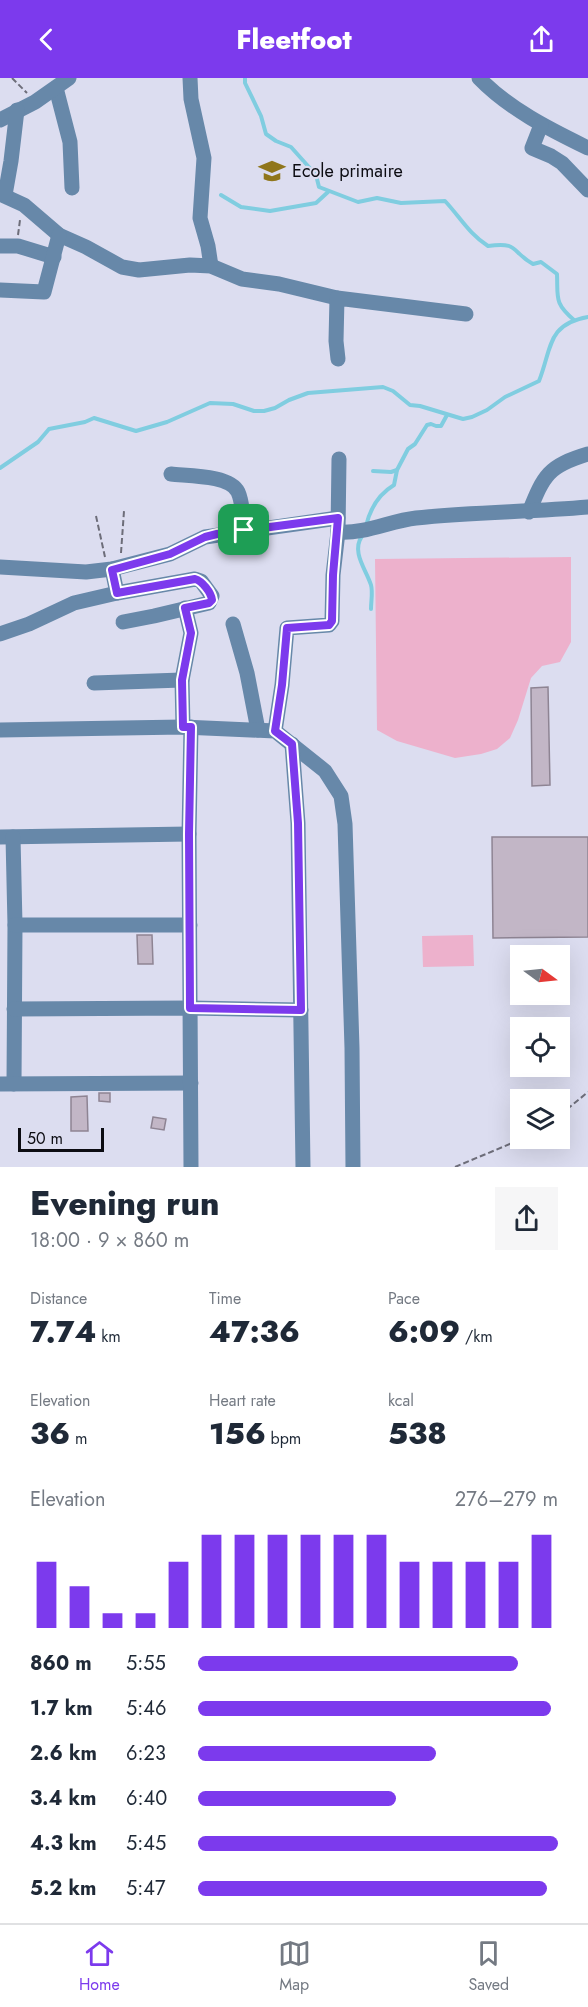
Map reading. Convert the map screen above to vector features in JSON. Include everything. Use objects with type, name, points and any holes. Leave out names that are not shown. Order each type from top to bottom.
[{"type":"street","points":[[0,120],[35,102],[69,78]]},
{"type":"street","points":[[190,78],[204,158],[200,218],[211,266]]},
{"type":"street","points":[[479,78],[489,88],[542,125],[588,148]]},
{"type":"street","points":[[56,88],[70,142],[72,188]]},
{"type":"street","points":[[17,110],[16,134],[2,194],[24,205],[59,235],[122,267],[149,269],[190,265],[211,266],[242,279],[279,284],[338,298],[466,314]]},
{"type":"street","points":[[542,125],[532,148],[562,163],[588,190]]},
{"type":"street","points":[[0,290],[44,292],[59,235]]},
{"type":"street","points":[[0,246],[18,246],[54,256]]},
{"type":"street","points":[[338,298],[336,323],[338,359]]},
{"type":"street","points":[[529,512],[540,484],[549,472],[562,463],[588,454]]},
{"type":"street","points":[[275,731],[287,628],[329,625],[332,621],[333,575],[338,525],[339,459]]},
{"type":"street","points":[[171,474],[207,478],[232,484],[238,493],[244,530]]},
{"type":"street","points":[[0,567],[86,572],[117,568],[170,554],[205,537],[244,530],[338,525],[354,532],[408,519],[445,515],[588,507]]},
{"type":"street","points":[[117,568],[117,593]]},
{"type":"street","points":[[0,634],[29,624],[74,603],[195,579],[212,596],[209,603],[123,621]]},
{"type":"street","points":[[185,608],[191,639],[182,680],[187,727],[189,834],[191,1167]]},
{"type":"street","points":[[233,624],[247,673],[258,730]]},
{"type":"street","points":[[94,683],[182,680]]},
{"type":"street","points":[[0,730],[187,727],[275,731],[325,771],[341,796],[345,824],[353,1167]]},
{"type":"street","points":[[292,744],[298,823],[303,1167]]},
{"type":"street","points":[[189,834],[6,837],[15,925],[14,1009],[7,1084],[191,1083]]},
{"type":"street","points":[[15,925],[190,926]]},
{"type":"street","points":[[14,1009],[301,1010]]},
{"type":"path","points":[[12,78],[35,102]]},
{"type":"path","points":[[18,246],[24,205]]},
{"type":"path","points":[[117,568],[124,511]]},
{"type":"path","points":[[96,516],[102,550],[117,568]]},
{"type":"path","points":[[570,1107],[588,1092]]},
{"type":"path","points":[[455,1167],[510,1144]]},
{"type":"shaded area","points":[[571,557],[571,642],[560,662],[542,666],[531,678],[510,738],[497,749],[455,758],[397,741],[377,730],[375,559]]},
{"type":"shaded area","points":[[473,935],[474,966],[423,967],[422,936]]},
{"type":"building","points":[[548,687],[550,785],[532,786],[531,688]]},
{"type":"building","points":[[492,837],[588,837],[588,937],[493,938]]},
{"type":"building","points":[[137,935],[152,935],[153,964],[138,964]]},
{"type":"building","points":[[99,1093],[110,1093],[110,1102],[99,1101]]},
{"type":"building","points":[[87,1096],[88,1131],[71,1131],[71,1097]]},
{"type":"building","points":[[153,1117],[166,1119],[164,1130],[151,1128]]},
{"type":"waterway","points":[[245,78],[266,134],[291,147],[316,175],[319,187],[358,202],[377,198],[401,203],[445,201],[470,231],[488,246],[510,247],[533,264],[541,262],[557,274],[558,300],[574,320]]},
{"type":"waterway","points":[[221,195],[241,207],[270,211],[316,203],[328,192]]},
{"type":"waterway","points":[[0,468],[38,442],[49,429],[94,418],[136,431],[167,422],[210,403],[233,404],[254,411],[264,411],[308,393],[383,387],[393,391],[410,405],[463,419],[472,417],[505,397],[539,381],[549,348],[558,332],[565,325],[588,317]]},
{"type":"waterway","points":[[373,471],[397,470],[408,449],[415,444],[427,425],[441,426],[447,415]]},
{"type":"waterway","points":[[366,526],[376,502],[394,485],[397,470]]},
{"type":"waterway","points":[[362,536],[358,548],[360,560],[371,585],[371,609]]},
{"type":"place","name":"Ecole primaire","points":[[272,171]]},
{"type":"route","points":[[338,518],[333,575],[334,615],[329,625],[287,628],[280,708],[275,731],[292,744],[298,823],[301,1010],[190,1008],[191,727],[183,727],[182,680],[191,633],[185,608],[209,603],[212,596],[201,581],[195,579],[117,593],[112,570],[170,554],[205,537],[244,530],[338,518]]}]
